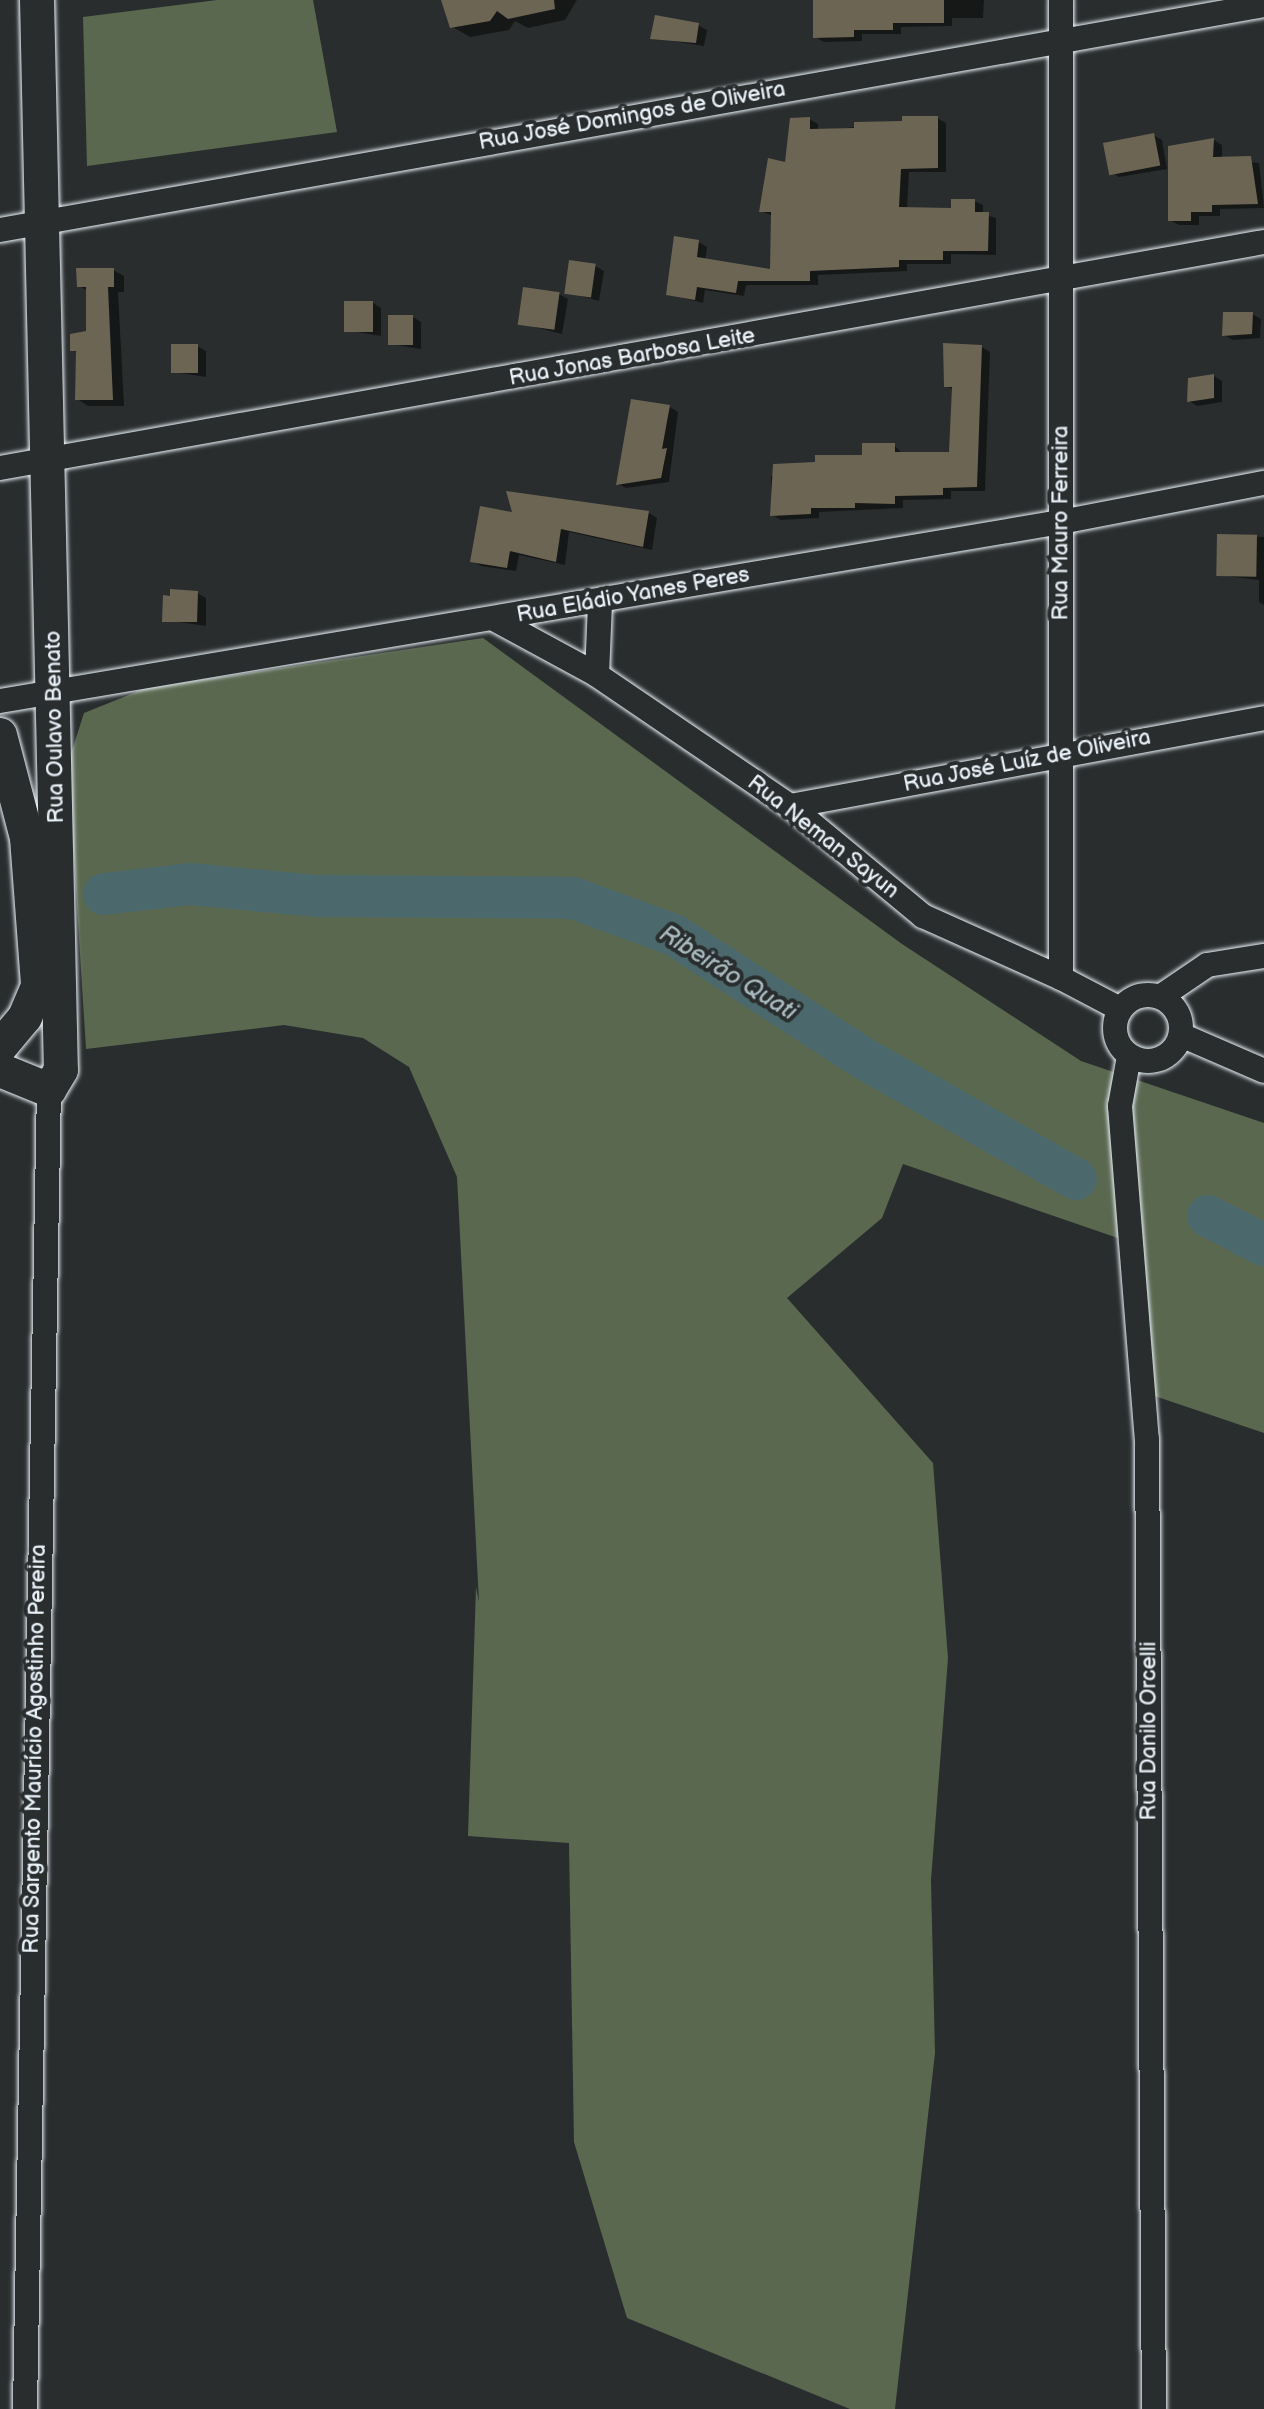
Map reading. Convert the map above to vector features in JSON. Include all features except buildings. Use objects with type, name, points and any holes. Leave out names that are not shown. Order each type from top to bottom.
[{"type":"street","name":"Rua Oulavo Benato","points":[[37,0],[50,462],[61,1070],[49,1090]]},
{"type":"street","name":"Rua Mauro Ferreira","points":[[1061,0],[1061,978]]},
{"type":"street","name":"Rua José Domingos de Oliveira","points":[[0,230],[1061,38],[1264,5]]},
{"type":"street","name":"Rua Jonas Barbosa Leite","points":[[0,468],[50,462],[1264,242]]},
{"type":"street","name":"Rua Eládio Yanes Peres","points":[[0,701],[600,602],[1061,522],[1264,483]]},
{"type":"street","points":[[597,675],[600,602]]},
{"type":"street","name":"Rua Neman Sayun","points":[[494,619],[597,675],[790,806],[923,916],[1061,978]]},
{"type":"street","name":"Rua José Luíz de Oliveira","points":[[790,806],[1264,718]]},
{"type":"street","name":"Rua Oulavo Benato","points":[[0,735],[27,838],[49,1090]]},
{"type":"street","points":[[1160,997],[1178,1015],[1181,1035],[1160,1059],[1129,1056],[1116,1039],[1120,1009],[1135,997],[1160,997],[1207,965],[1264,956]]},
{"type":"street","points":[[1061,978],[1120,1009]]},
{"type":"street","points":[[0,1047],[25,1017],[38,986]]},
{"type":"street","points":[[1181,1035],[1264,1071]]},
{"type":"street","name":"Rua Danilo Orcelli","points":[[1129,1056],[1120,1106],[1147,1439],[1154,2409]]},
{"type":"street","points":[[0,1070],[49,1090]]},
{"type":"street","name":"Rua Sargento Maurício Agostinho Pereira","points":[[25,2409],[49,1090]]},
{"type":"green space","points":[[217,0],[313,0],[337,132],[87,166],[83,17]]},
{"type":"green space","points":[[483,638],[902,944],[1081,1061],[1264,1123],[1264,1433],[1137,1390],[1144,1247],[903,1164],[882,1218],[787,1298],[933,1463],[948,1658],[931,1880],[935,2053],[895,2409],[850,2409],[627,2318],[574,2142],[569,1843],[468,1836],[476,1587],[479,1602],[457,1177],[409,1067],[363,1038],[284,1025],[86,1049],[68,763],[84,713],[146,688]]},
{"type":"waterway","name":"Ribeirão Quati","points":[[104,894],[190,884],[316,896],[573,898],[674,935],[861,1057],[1076,1179]]},
{"type":"waterway","name":"Ribeirão Quati","points":[[1208,1216],[1264,1245]]}]
